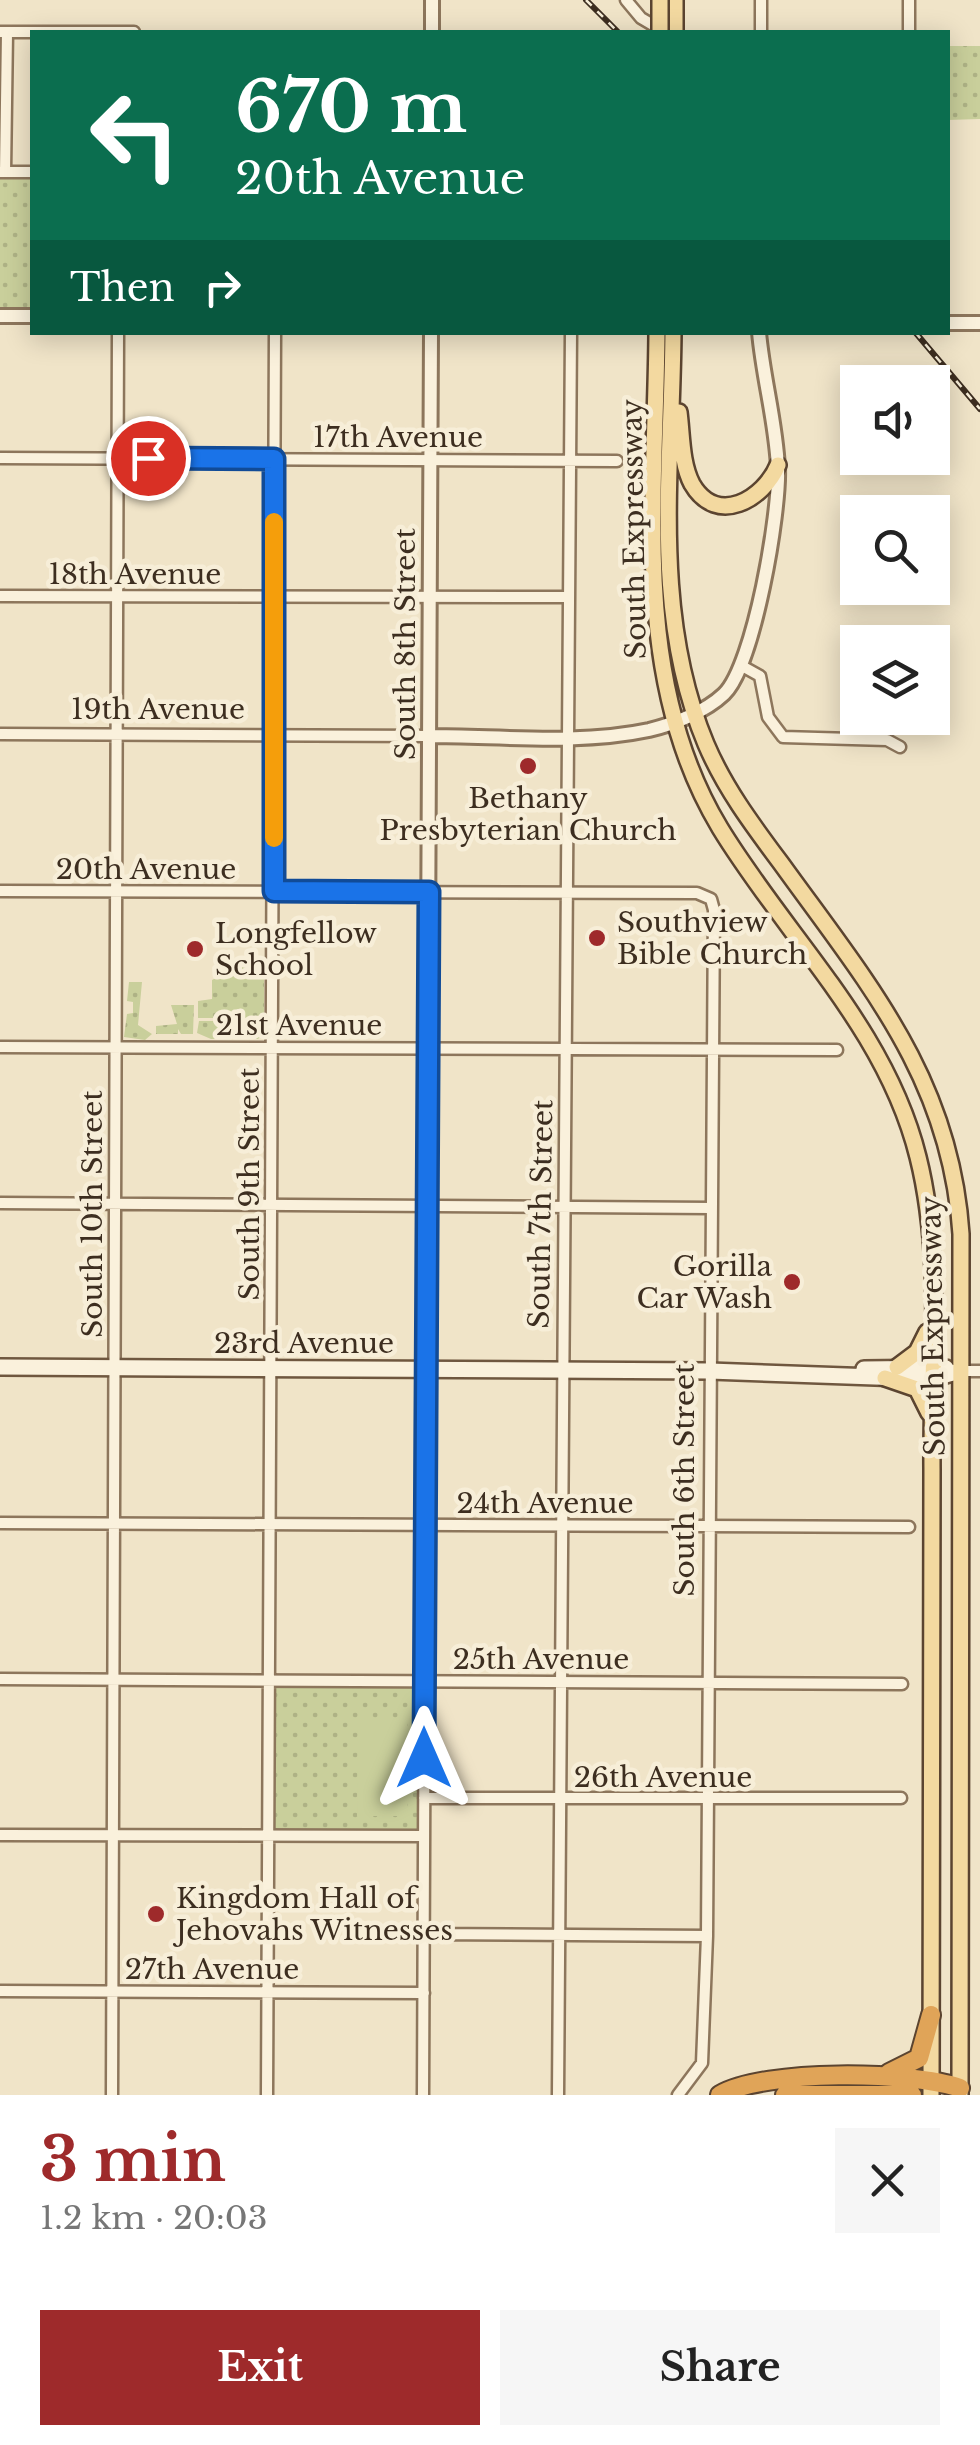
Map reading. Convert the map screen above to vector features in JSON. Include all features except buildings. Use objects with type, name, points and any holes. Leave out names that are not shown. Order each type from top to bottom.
[{"type":"highway","points":[[785,2095],[859,2086],[912,2065],[925,2044],[931,2015]]},
{"type":"highway","points":[[720,2095],[763,2080],[960,2091]]},
{"type":"highway","points":[[859,2086],[872,2095]]},
{"type":"highway","points":[[859,2086],[912,2095]]},
{"type":"main road","points":[[660,0],[663,30]]},
{"type":"main road","points":[[675,0],[675,30]]},
{"type":"main road","name":"South Expressway","points":[[658,335],[665,355],[670,596],[678,652],[694,714],[729,790],[887,1009],[928,1088],[949,1152],[959,1204],[960,2091]]},
{"type":"main road","name":"South Expressway","points":[[672,335],[665,355],[655,610],[662,672],[674,722],[691,770],[719,827],[853,1014],[895,1090],[924,1182],[930,1227],[932,1308],[932,2089]]},
{"type":"main road","points":[[665,355],[686,466],[696,490],[722,505],[745,503],[763,492],[778,465]]},
{"type":"main road","points":[[932,1308],[922,1346],[891,1372],[918,1389],[932,1425]]},
{"type":"main road","name":"23rd Avenue","points":[[0,1367],[960,1371]]},
{"type":"street","points":[[432,0],[432,30]]},
{"type":"street","points":[[626,0],[640,18],[660,30]]},
{"type":"street","points":[[761,0],[761,30]]},
{"type":"street","points":[[909,0],[909,30]]},
{"type":"street","points":[[30,32],[3,32],[3,172],[30,172]]},
{"type":"street","points":[[0,316],[30,316]]},
{"type":"street","points":[[950,323],[980,323]]},
{"type":"street","name":"South 10th Street","points":[[112,2095],[118,335]]},
{"type":"street","name":"South 9th Street","points":[[267,2095],[274,335]]},
{"type":"street","name":"South 8th Street","points":[[423,2095],[431,335]]},
{"type":"street","name":"South 7th Street","points":[[558,2095],[571,335]]},
{"type":"street","points":[[674,722],[722,695],[742,666],[770,533],[778,465],[759,335]]},
{"type":"street","name":"17th Avenue","points":[[0,458],[617,461]]},
{"type":"street","name":"18th Avenue","points":[[0,596],[569,598]]},
{"type":"street","points":[[742,666],[763,680],[768,717],[783,737],[887,740],[900,747]]},
{"type":"street","name":"19th Avenue","points":[[0,734],[568,736],[619,734],[674,722]]},
{"type":"street","name":"20th Avenue","points":[[0,891],[696,893],[711,898]]},
{"type":"street","name":"South 6th Street","points":[[678,2095],[702,2063],[707,1936],[714,910],[711,898]]},
{"type":"street","name":"21st Avenue","points":[[0,1047],[837,1050]]},
{"type":"street","points":[[0,1203],[711,1208]]},
{"type":"street","name":"23rd Avenue","points":[[960,1371],[980,1371]]},
{"type":"street","name":"24th Avenue","points":[[0,1523],[909,1528]]},
{"type":"street","name":"25th Avenue","points":[[0,1679],[902,1684]]},
{"type":"street","name":"26th Avenue","points":[[424,1798],[901,1798]]},
{"type":"street","points":[[0,1835],[424,1836]]},
{"type":"street","points":[[424,1934],[707,1936]]},
{"type":"street","name":"27th Avenue","points":[[0,1991],[424,1992]]},
{"type":"green space","points":[[950,46],[980,46],[980,119],[950,120]]},
{"type":"green space","points":[[0,178],[30,179],[30,316],[0,316]]},
{"type":"green space","points":[[220,958],[259,958],[264,975],[264,1018],[198,1018],[198,1001],[212,999],[212,980],[220,976]]},
{"type":"green space","points":[[129,982],[142,982],[138,1025],[152,1034],[145,1040],[124,1037],[127,1014],[133,1013],[133,1002],[127,1001]]},
{"type":"green space","points":[[171,1005],[194,1005],[193,1034],[181,1034],[178,1029],[178,1034],[156,1034],[156,1026],[177,1024]]},
{"type":"green space","points":[[199,1021],[264,1021],[264,1033],[258,1039],[211,1039],[197,1033]]},
{"type":"green space","points":[[269,1680],[425,1680],[424,1836],[268,1836]]},
{"type":"green space","points":[[358,1720],[407,1720],[407,1816],[357,1816]]},
{"type":"railway","points":[[586,0],[616,30]]},
{"type":"railway","points":[[918,335],[980,409]]},
{"type":"slow traffic","points":[[274,522],[274,838]]},
{"type":"place","name":"Bethany Presbyterian Church","points":[[528,766]]},
{"type":"place","name":"Southview Bible Church","points":[[597,938]]},
{"type":"place","name":"Longfellow School","points":[[195,949]]},
{"type":"place","name":"Gorilla Car Wash","points":[[792,1282]]},
{"type":"place","name":"Kingdom Hall of Jehovahs Witnesses","points":[[156,1914]]},
{"type":"route","points":[[148,458],[274,459],[274,891],[429,892],[424,1758]]}]
